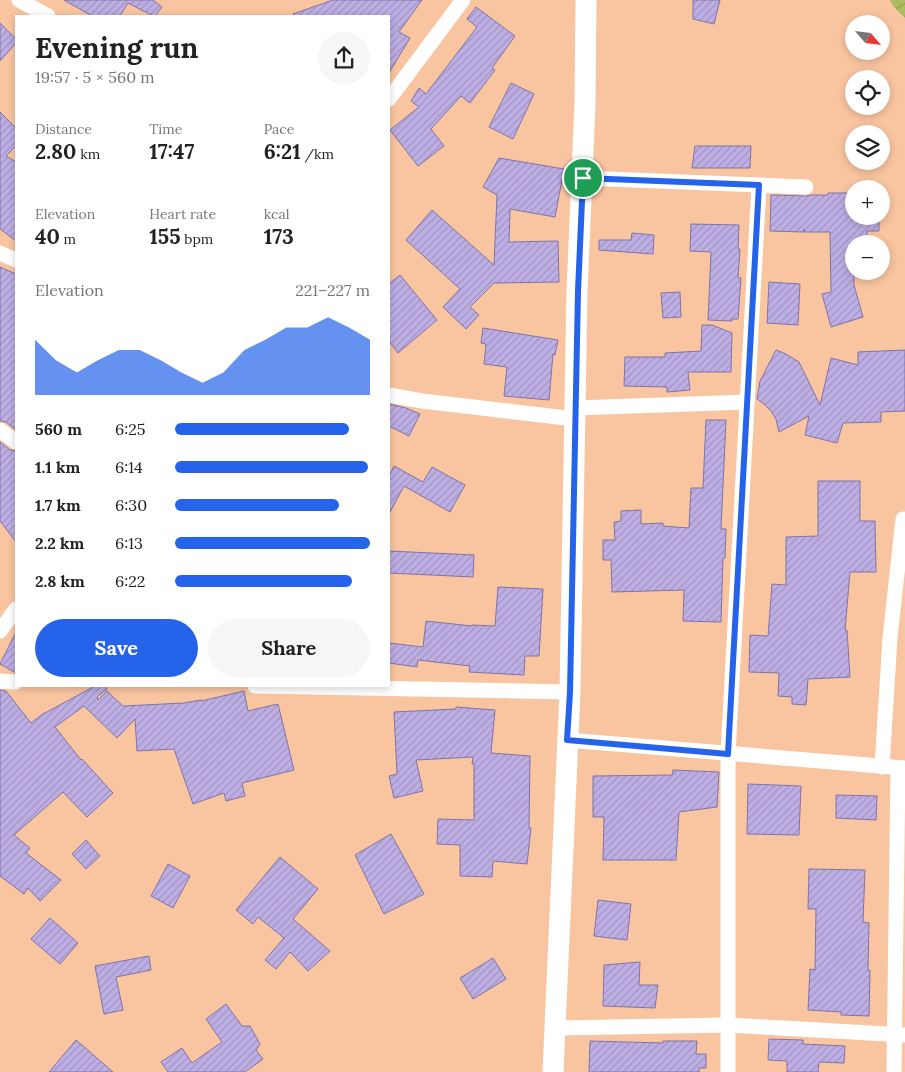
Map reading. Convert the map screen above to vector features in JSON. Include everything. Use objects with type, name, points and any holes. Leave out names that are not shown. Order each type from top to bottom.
[{"type":"street","points":[[19,0],[46,15]]},
{"type":"street","points":[[390,98],[463,0]]},
{"type":"street","points":[[553,1072],[570,692],[586,0]]},
{"type":"street","points":[[583,178],[806,187]]},
{"type":"street","points":[[728,1072],[728,754],[759,185]]},
{"type":"street","points":[[0,253],[15,260]]},
{"type":"street","points":[[390,395],[422,400],[575,413],[748,402]]},
{"type":"street","points":[[0,430],[15,441]]},
{"type":"street","points":[[882,767],[890,638],[903,520]]},
{"type":"street","points":[[0,631],[15,609]]},
{"type":"street","points":[[0,681],[15,682]]},
{"type":"street","points":[[308,687],[570,692]]},
{"type":"street","points":[[567,740],[901,768],[900,1035],[894,1072]]},
{"type":"street","points":[[555,1028],[729,1024],[900,1035]]},
{"type":"water","points":[[890,0],[905,0],[905,18],[893,6]]},
{"type":"building","points":[[64,0],[153,0],[162,7],[156,15],[151,15],[128,3],[121,15],[90,15]]},
{"type":"building","points":[[333,0],[422,0],[399,32],[410,38],[390,71],[390,15],[293,14]]},
{"type":"building","points":[[693,0],[720,0],[714,24],[693,19]]},
{"type":"building","points":[[476,7],[515,36],[492,68],[495,70],[470,103],[461,96],[431,129],[444,146],[418,166],[390,130],[419,107],[411,101],[419,88],[426,94],[477,27],[467,19]]},
{"type":"building","points":[[0,23],[15,38],[15,44],[0,61]]},
{"type":"building","points":[[511,83],[534,94],[513,139],[489,127]]},
{"type":"building","points":[[0,112],[15,127],[15,147],[6,156],[15,161],[15,240],[0,229]]},
{"type":"building","points":[[695,146],[751,146],[750,168],[692,168]]},
{"type":"building","points":[[499,158],[564,169],[555,217],[510,209],[509,242],[558,241],[559,282],[494,283],[470,307],[479,315],[466,329],[443,307],[460,289],[406,240],[432,210],[494,265],[497,195],[483,187]]},
{"type":"building","points":[[828,193],[845,193],[845,225],[879,225],[879,231],[867,231],[867,235],[845,235],[845,280],[854,280],[863,317],[831,327],[822,294],[831,292],[830,232],[804,232],[804,229],[803,232],[770,231],[771,195],[828,195]]},
{"type":"building","points":[[691,224],[739,225],[738,278],[741,278],[738,319],[732,319],[732,321],[708,320],[711,252],[690,251]]},
{"type":"building","points":[[632,233],[654,235],[653,254],[599,250],[599,240],[631,240]]},
{"type":"building","points":[[0,267],[15,274],[15,429],[6,422],[0,421]]},
{"type":"building","points":[[400,275],[437,320],[398,353],[390,342],[390,283]]},
{"type":"building","points":[[769,282],[800,284],[798,325],[767,323]]},
{"type":"building","points":[[680,292],[681,317],[663,318],[661,293]]},
{"type":"building","points":[[702,325],[712,325],[732,333],[731,372],[688,372],[690,390],[667,392],[667,387],[624,386],[625,357],[665,357],[665,353],[701,351]]},
{"type":"building","points":[[483,328],[558,340],[555,355],[553,354],[549,400],[504,396],[507,367],[484,364],[486,344],[481,343]]},
{"type":"building","points":[[776,350],[799,362],[820,405],[831,358],[858,365],[858,352],[905,350],[905,411],[881,412],[881,422],[843,423],[837,443],[805,435],[809,416],[779,432],[776,419],[771,411],[757,399],[760,381]]},
{"type":"building","points":[[390,404],[420,414],[409,436],[390,426]]},
{"type":"building","points":[[706,420],[726,420],[721,529],[726,529],[721,622],[683,621],[684,590],[612,592],[611,560],[603,560],[603,540],[615,540],[614,522],[621,521],[621,511],[641,510],[641,524],[663,523],[663,526],[689,528],[691,488],[703,488]]},
{"type":"building","points":[[0,442],[10,450],[15,451],[15,541],[0,521]]},
{"type":"building","points":[[394,466],[423,482],[432,467],[465,485],[450,512],[404,486],[390,512],[390,474]]},
{"type":"building","points":[[818,481],[860,481],[860,521],[875,521],[876,572],[850,572],[845,630],[847,630],[850,677],[808,679],[806,705],[792,704],[792,697],[778,696],[779,673],[749,672],[750,635],[768,636],[772,584],[786,585],[786,537],[818,536]]},
{"type":"building","points":[[390,551],[474,555],[473,577],[390,573]]},
{"type":"building","points":[[498,587],[543,589],[539,656],[525,656],[524,675],[469,672],[470,666],[418,660],[417,667],[390,663],[390,643],[423,647],[426,621],[472,626],[495,626]]},
{"type":"building","points":[[15,634],[15,672],[0,664]]},
{"type":"building","points":[[93,687],[106,687],[107,689],[97,697],[98,700],[107,691],[123,706],[201,701],[244,691],[248,711],[278,704],[294,770],[242,783],[245,796],[226,801],[224,793],[193,804],[174,749],[137,751],[135,719],[117,738],[84,706],[55,727],[81,760],[113,793],[87,817],[63,792],[14,835],[30,848],[26,853],[61,880],[40,901],[28,888],[24,894],[0,876],[0,690],[6,691],[31,723],[45,713]]},
{"type":"building","points":[[456,707],[495,710],[491,753],[530,756],[529,828],[531,828],[527,864],[493,861],[492,877],[460,876],[460,845],[437,844],[438,819],[474,820],[473,757],[416,760],[423,791],[394,798],[389,776],[397,774],[394,712],[456,709]]},
{"type":"building","points":[[673,770],[719,772],[717,807],[679,812],[676,860],[603,860],[604,817],[593,817],[593,776],[672,775]]},
{"type":"building","points":[[748,784],[801,786],[799,835],[747,834]]},
{"type":"building","points":[[836,795],[877,796],[876,820],[836,818]]},
{"type":"building","points":[[391,834],[424,894],[384,914],[355,855]]},
{"type":"building","points":[[86,840],[100,856],[86,869],[72,854]]},
{"type":"building","points":[[280,857],[318,889],[293,919],[330,951],[308,971],[290,952],[276,969],[265,960],[284,938],[258,917],[253,924],[236,910]]},
{"type":"building","points":[[168,864],[190,876],[173,908],[151,896]]},
{"type":"building","points":[[809,869],[865,870],[863,922],[869,923],[869,1016],[841,1015],[841,1012],[808,1010],[810,969],[815,970],[816,909],[808,909]]},
{"type":"building","points":[[598,900],[631,904],[627,940],[594,936]]},
{"type":"building","points":[[50,918],[78,943],[60,964],[31,939]]},
{"type":"building","points":[[149,956],[151,970],[116,977],[123,1010],[104,1014],[95,966]]},
{"type":"building","points":[[493,958],[506,979],[473,999],[460,978]]},
{"type":"building","points":[[640,962],[639,985],[658,985],[655,1008],[603,1006],[604,965]]},
{"type":"building","points":[[226,1004],[242,1026],[250,1026],[260,1044],[256,1050],[263,1059],[245,1072],[168,1072],[161,1062],[182,1048],[192,1063],[222,1042],[206,1019]]},
{"type":"building","points":[[769,1039],[803,1040],[803,1044],[845,1046],[844,1063],[819,1062],[818,1072],[787,1072],[787,1061],[768,1060]]},
{"type":"building","points":[[76,1040],[113,1072],[49,1072]]},
{"type":"building","points":[[590,1041],[663,1043],[663,1041],[697,1041],[696,1054],[706,1054],[706,1068],[699,1068],[699,1072],[589,1072]]},
{"type":"route","points":[[583,178],[759,185],[728,754],[567,740],[570,692],[578,291],[583,178]]}]
